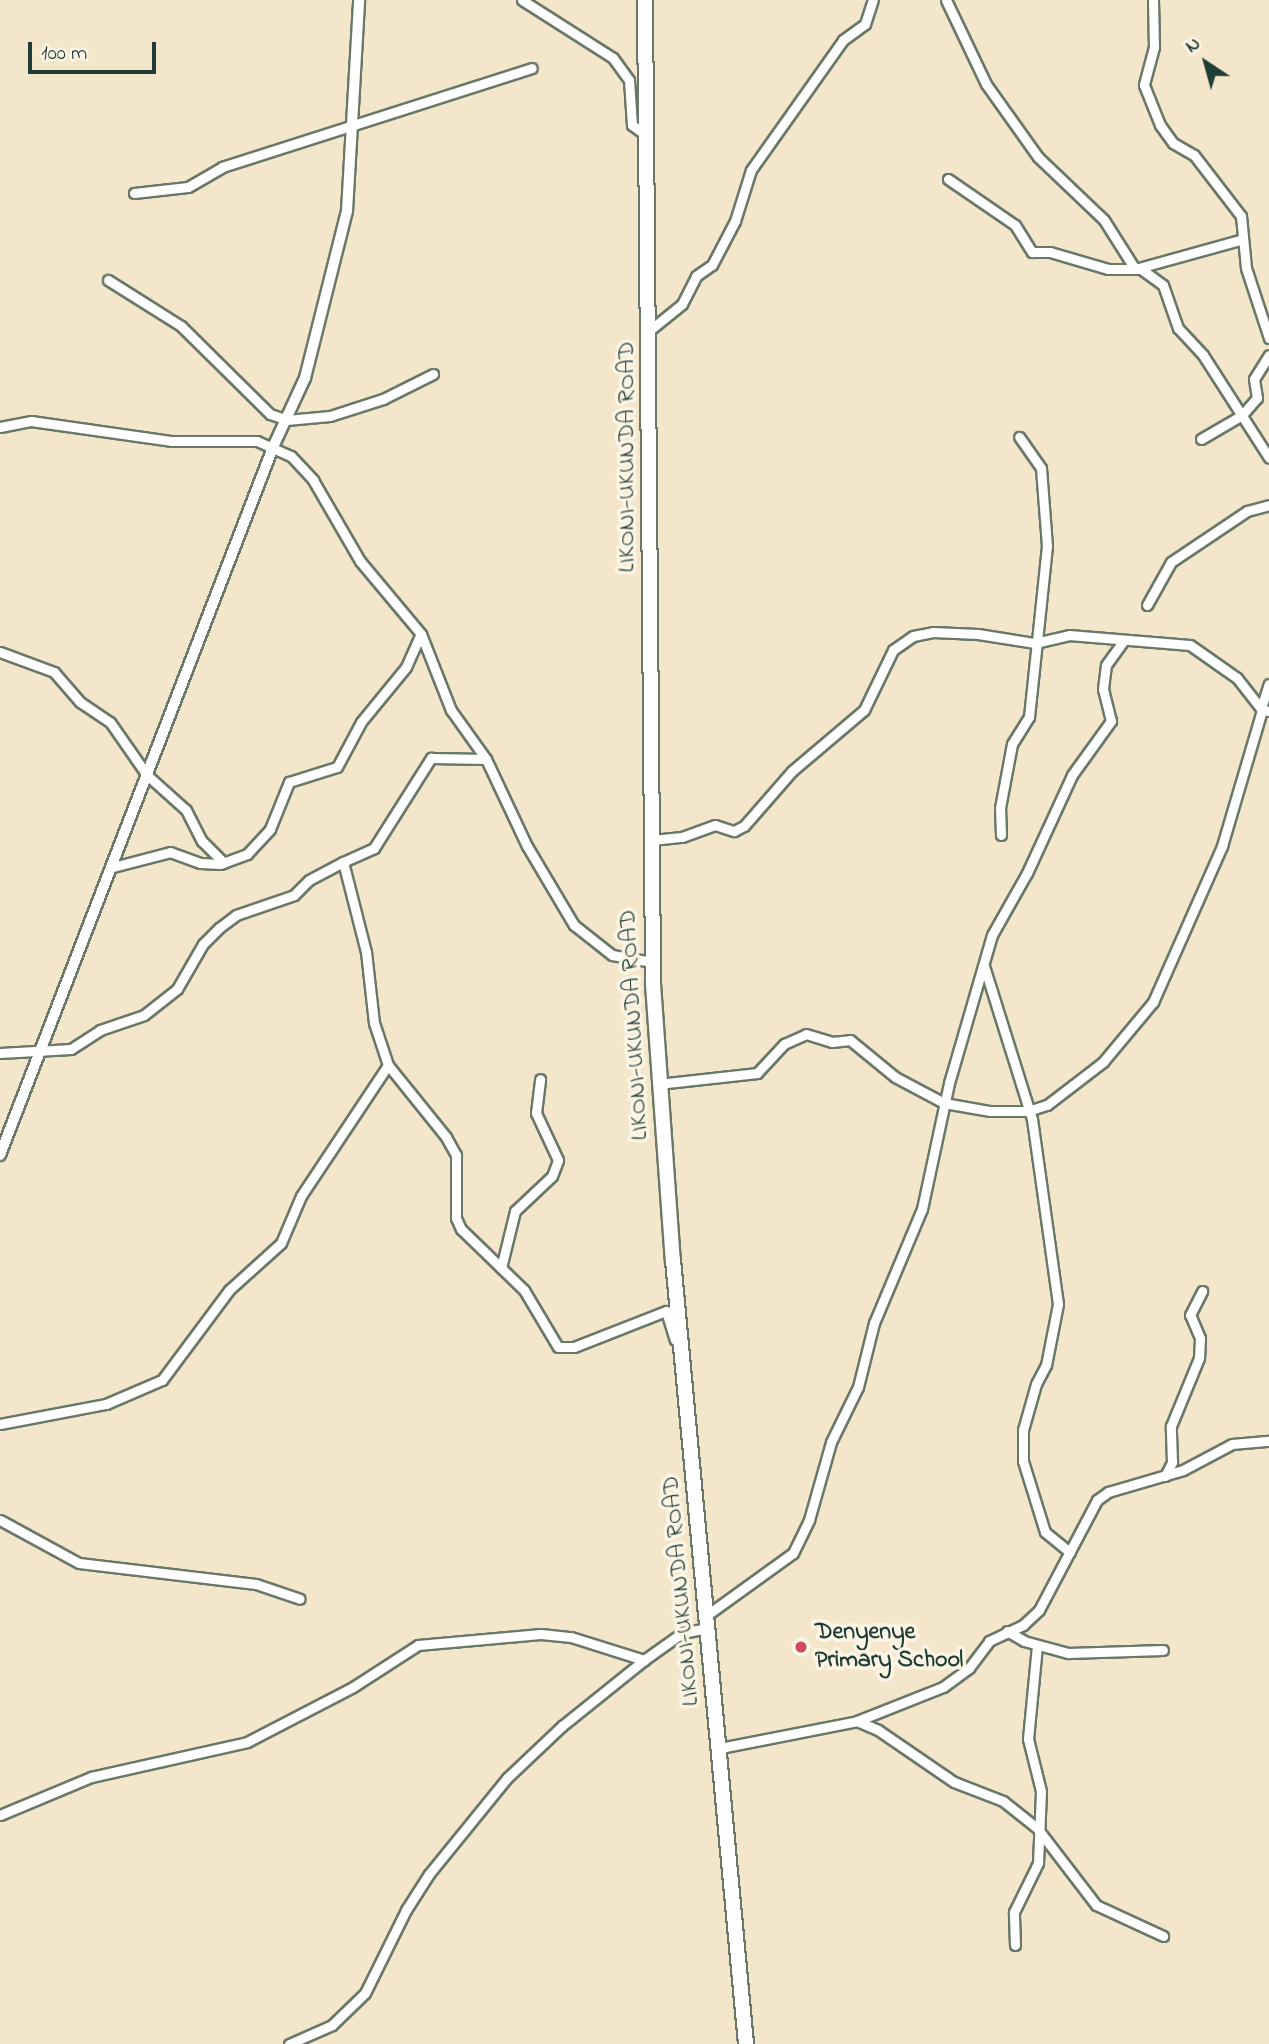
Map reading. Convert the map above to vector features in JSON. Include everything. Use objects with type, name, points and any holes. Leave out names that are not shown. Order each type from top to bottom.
[{"type":"highway","name":"LIKONI-UKUNDA ROAD","points":[[645,0],[650,330],[652,962],[658,1084],[746,2044]]},
{"type":"street","points":[[0,1155],[275,446],[305,378],[331,289],[347,211],[359,0]]},
{"type":"street","points":[[522,0],[613,58],[629,80],[632,125],[647,136]]},
{"type":"street","points":[[650,330],[682,304],[696,276],[712,265],[735,221],[751,170],[843,40],[865,24],[873,0]]},
{"type":"street","points":[[946,0],[986,84],[1038,157],[1104,220],[1135,269],[1163,285],[1178,328],[1202,355],[1269,458]]},
{"type":"street","points":[[1153,0],[1154,47],[1144,85],[1160,125],[1173,144],[1194,155],[1241,216],[1246,268],[1269,338]]},
{"type":"street","points":[[134,193],[188,187],[222,167],[352,128],[531,68]]},
{"type":"street","points":[[948,178],[1016,225],[1032,252],[1050,252],[1108,269],[1135,269],[1243,239]]},
{"type":"street","points":[[108,281],[181,326],[270,414],[287,420],[330,416],[383,399],[433,374]]},
{"type":"street","points":[[1201,439],[1242,415],[1257,398],[1254,379],[1269,355]]},
{"type":"street","points":[[0,427],[31,421],[107,434],[275,446],[291,456],[313,480],[360,561],[421,634],[451,710],[486,759],[527,846],[574,925],[611,955],[652,962]]},
{"type":"street","points":[[1000,835],[1000,808],[1012,744],[1029,717],[1046,546],[1045,493],[1041,468],[1018,437]]},
{"type":"street","points":[[1147,605],[1159,577],[1171,562],[1247,511],[1269,505]]},
{"type":"street","points":[[652,840],[682,838],[715,825],[734,831],[744,826],[792,771],[864,710],[893,650],[913,636],[933,632],[978,634],[1035,643],[1069,635],[1190,645],[1237,678],[1264,710]]},
{"type":"street","points":[[113,867],[170,852],[200,863],[224,863],[247,854],[270,829],[289,782],[337,767],[361,722],[406,667],[421,634]]},
{"type":"street","points":[[289,2044],[332,2025],[365,1993],[406,1910],[480,1810],[562,1726],[644,1660],[682,1633],[707,1622],[793,1553],[809,1520],[831,1442],[858,1387],[874,1323],[922,1209],[944,1103],[992,935],[1027,873],[1072,775],[1111,721],[1103,689],[1106,665],[1124,640]]},
{"type":"street","points":[[0,652],[54,672],[80,702],[119,732],[147,775],[186,810],[202,841],[224,863]]},
{"type":"street","points":[[658,1084],[751,1075],[784,1044],[806,1034],[832,1042],[850,1040],[895,1077],[944,1103],[969,1110],[1028,1111],[1047,1105],[1103,1062],[1153,1002],[1222,846],[1264,710],[1269,684]]},
{"type":"street","points":[[0,1053],[71,1049],[100,1030],[144,1015],[177,989],[203,944],[236,915],[294,895],[309,880],[374,848],[431,758],[486,759]]},
{"type":"street","points":[[343,862],[366,952],[374,1023],[388,1065],[446,1137],[456,1155],[456,1218],[524,1290],[558,1347],[574,1347],[666,1311],[685,1370]]},
{"type":"street","points":[[984,966],[1028,1111],[1058,1304],[1046,1365],[1035,1384],[1023,1430],[1023,1461],[1045,1532],[1070,1552]]},
{"type":"street","points":[[0,1424],[106,1404],[162,1380],[229,1290],[281,1243],[300,1196],[388,1065]]},
{"type":"street","points":[[501,1268],[514,1211],[552,1176],[558,1160],[536,1113],[540,1079]]},
{"type":"street","points":[[1165,1476],[1172,1462],[1171,1426],[1199,1359],[1200,1338],[1190,1315],[1202,1291]]},
{"type":"street","points":[[720,1748],[857,1721],[943,1687],[969,1668],[989,1641],[1023,1625],[1039,1610],[1097,1500],[1108,1492],[1165,1476],[1232,1444],[1269,1441]]},
{"type":"street","points":[[0,1520],[79,1563],[256,1584],[300,1599]]},
{"type":"street","points":[[1007,1631],[1037,1646],[1068,1653],[1163,1650]]},
{"type":"street","points":[[0,1815],[91,1777],[247,1742],[353,1686],[418,1645],[541,1634],[571,1637],[644,1660]]},
{"type":"street","points":[[1016,1945],[1014,1912],[1038,1863],[1037,1828],[1041,1791],[1028,1739],[1037,1646]]},
{"type":"street","points":[[857,1721],[878,1730],[954,1782],[1003,1801],[1037,1828],[1096,1905],[1163,1936]]},
{"type":"place","name":"Denyenye Primary School","points":[[801,1647]]}]
